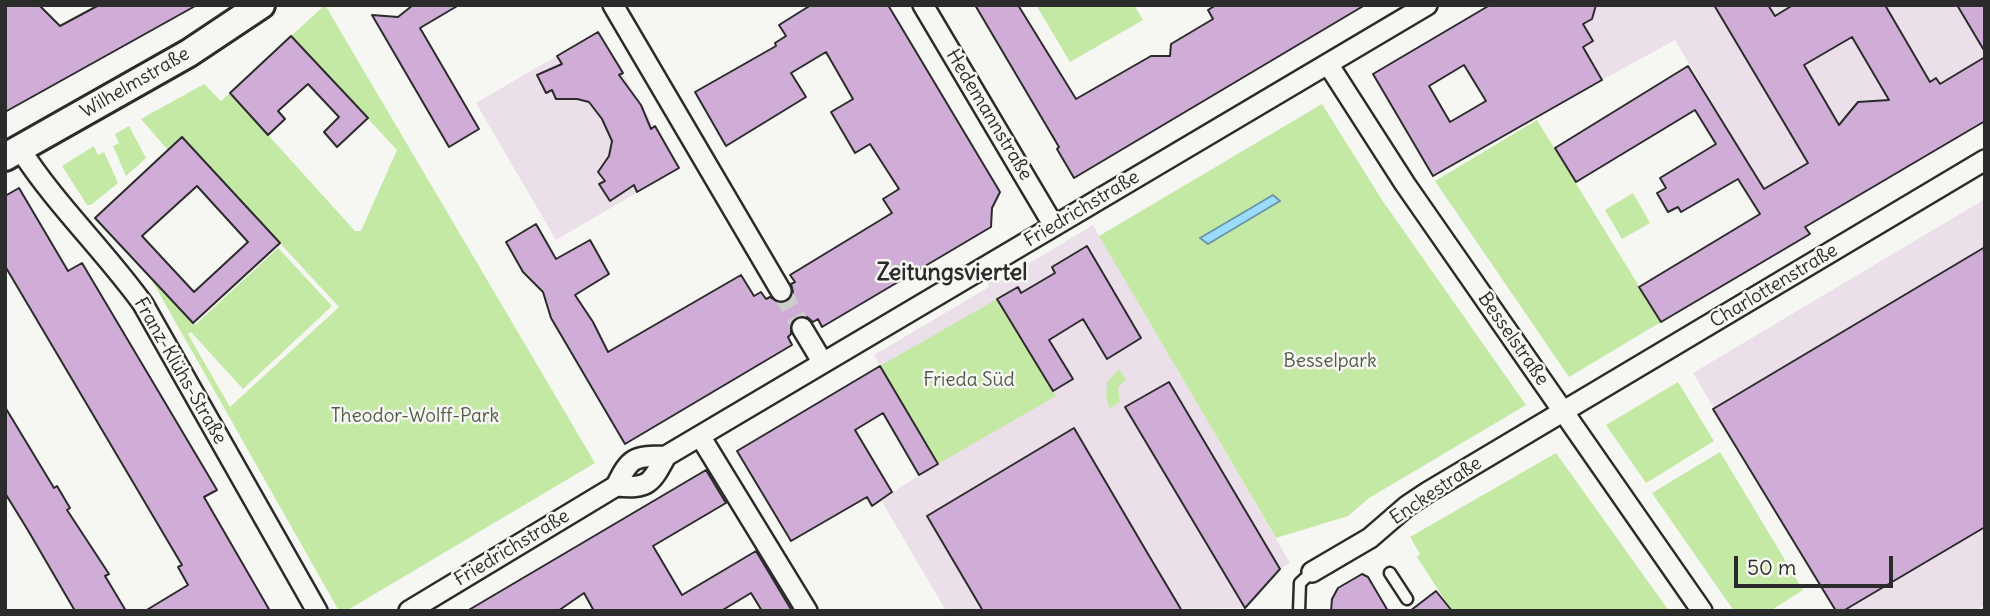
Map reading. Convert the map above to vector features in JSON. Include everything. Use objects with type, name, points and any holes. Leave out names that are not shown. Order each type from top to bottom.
[{"type":"main road","name":"Wilhelmstraße","points":[[13,153],[188,53],[261,5]]},
{"type":"street","name":"Hedemannstraße","points":[[923,5],[1054,226]]},
{"type":"street","name":"Friedrichstraße","points":[[409,611],[616,486],[627,464],[640,456],[666,456],[1427,5]]},
{"type":"street","points":[[615,8],[781,290]]},
{"type":"street","name":"Besselstraße","points":[[1328,64],[1397,173],[1702,611]]},
{"type":"street","name":"Franz-Klühs-Straße","points":[[13,153],[121,275],[143,304],[317,611]]},
{"type":"street","name":"Charlottenstraße","points":[[1564,413],[1985,160]]},
{"type":"street","points":[[802,328],[823,363]]},
{"type":"street","name":"Enckestraße","points":[[1312,572],[1370,538],[1407,506],[1564,413]]},
{"type":"street","points":[[700,436],[807,611]]},
{"type":"street","name":"Friedrichstraße","points":[[616,486],[638,488],[654,479],[666,456]]},
{"type":"lane","points":[[1299,611],[1300,583],[1312,572]]},
{"type":"lane","points":[[1390,573],[1407,599]]},
{"type":"shaded area","points":[[1558,5],[1985,5],[1985,128],[1979,124],[1806,227],[1810,234],[1795,243],[1675,40],[1602,80]]},
{"type":"shaded area","points":[[598,32],[679,168],[556,240],[476,103]]},
{"type":"shaded area","points":[[1985,199],[1985,605],[1975,611],[1836,611],[1693,373]]},
{"type":"shaded area","points":[[1093,225],[1290,563],[1280,569],[1245,608],[946,611],[881,500],[938,463],[874,355],[989,287],[987,281],[990,279],[994,277],[998,282]]},
{"type":"green space","name":"Theodor-Wolff-Park","points":[[325,5],[595,463],[346,611],[339,611],[150,277],[195,325],[278,248],[332,306],[243,389],[191,332],[188,334],[230,407],[339,307],[182,137],[168,150],[141,119],[204,84],[221,101],[230,93],[355,231],[361,231],[397,150],[291,36]]},
{"type":"green space","points":[[1036,5],[1134,5],[1143,20],[1070,62]]},
{"type":"green space","name":"Besselpark","points":[[1322,104],[1382,200],[1526,405],[1369,498],[1348,516],[1276,538],[1099,236]]},
{"type":"green space","points":[[1537,120],[1661,322],[1569,377],[1435,181]]},
{"type":"green space","points":[[129,126],[146,158],[126,176],[113,146],[119,143],[115,134]]},
{"type":"green space","points":[[94,146],[98,155],[104,152],[118,183],[91,205],[87,205],[62,166]]},
{"type":"green space","points":[[1633,193],[1650,223],[1622,239],[1605,210]]},
{"type":"green space","name":"Frieda Süd","points":[[997,299],[1056,396],[938,464],[880,366]]},
{"type":"green space","points":[[1119,369],[1126,379],[1118,388],[1120,402],[1110,408],[1106,398],[1107,382]]},
{"type":"green space","points":[[1678,382],[1714,441],[1646,483],[1606,425]]},
{"type":"green space","points":[[1720,452],[1803,590],[1770,611],[1734,611],[1652,493]]},
{"type":"green space","points":[[1556,453],[1669,611],[1452,611],[1417,557],[1420,554],[1410,537]]},
{"type":"water","points":[[1273,195],[1280,201],[1208,244],[1200,238]]},
{"type":"building","points":[[5,5],[39,5],[60,26],[99,5],[197,5],[5,112]]},
{"type":"building","points":[[413,5],[459,5],[420,28],[479,129],[449,147],[372,15],[398,17]]},
{"type":"building","points":[[811,5],[888,5],[1000,192],[992,208],[991,227],[822,327],[818,319],[813,322],[807,317],[796,317],[791,323],[791,334],[788,337],[792,345],[625,444],[551,318],[543,292],[523,272],[506,242],[536,224],[556,259],[590,240],[609,274],[575,295],[608,352],[741,275],[754,296],[761,292],[766,299],[770,297],[780,303],[788,301],[793,292],[791,284],[795,282],[790,275],[892,213],[883,199],[899,189],[870,144],[855,153],[831,112],[853,99],[826,52],[791,73],[806,97],[726,146],[695,92],[776,46],[775,43],[786,36],[779,25]]},
{"type":"building","points":[[975,5],[1018,5],[1076,99],[1151,56],[1170,56],[1171,44],[1213,19],[1208,10],[1216,5],[1365,5],[1074,178],[1057,149],[1059,147]]},
{"type":"building","points":[[1490,5],[1596,5],[1592,19],[1583,24],[1593,41],[1583,47],[1602,80],[1433,176],[1373,74]],"holes":[[[1464,65],[1486,101],[1450,122],[1429,86]]]},
{"type":"building","points":[[1714,5],[1768,5],[1775,16],[1793,5],[1885,5],[1930,82],[1936,78],[1940,84],[1985,57],[1985,121],[1805,227],[1810,234],[1661,322],[1639,287],[1760,214],[1738,179],[1681,212],[1678,207],[1668,212],[1657,193],[1666,188],[1660,178],[1716,144],[1695,110],[1576,182],[1555,148],[1688,66],[1764,189],[1808,163]],"holes":[[[1852,37],[1889,100],[1858,102],[1839,125],[1804,65]]]},
{"type":"building","points":[[1957,5],[1985,5],[1985,52]]},
{"type":"building","points":[[598,32],[623,73],[619,75],[641,105],[651,129],[655,126],[679,168],[637,192],[634,185],[610,201],[599,184],[605,181],[598,172],[609,156],[612,141],[602,119],[589,102],[556,99],[552,90],[546,93],[537,75],[562,64],[557,56]]},
{"type":"building","points":[[291,36],[368,118],[337,147],[324,132],[339,117],[308,84],[278,111],[285,119],[268,135],[230,93]]},
{"type":"building","points":[[182,137],[280,243],[193,323],[95,218]],"holes":[[[197,186],[248,242],[194,292],[142,236]]]},
{"type":"building","points":[[19,188],[68,271],[82,263],[217,490],[204,497],[270,611],[145,611],[188,585],[178,567],[182,565],[5,266],[5,196]]},
{"type":"building","points":[[1087,246],[1141,338],[1107,359],[1083,319],[1049,340],[1073,379],[1053,391],[997,299],[1018,287],[1021,293],[1055,273],[1052,267]]},
{"type":"building","points":[[1985,247],[1985,527],[1843,611],[1836,611],[1713,409]]},
{"type":"building","points":[[880,366],[938,464],[919,475],[883,413],[855,430],[892,492],[872,506],[867,497],[791,541],[737,451]]},
{"type":"building","points":[[1169,382],[1280,569],[1245,608],[1125,407]]},
{"type":"building","points":[[5,407],[54,488],[57,486],[70,508],[67,510],[109,574],[105,576],[126,611],[75,611],[5,493]]},
{"type":"building","points":[[1074,428],[1182,611],[983,611],[927,516]]},
{"type":"building","points":[[706,470],[726,503],[653,546],[682,595],[756,551],[792,611],[762,611],[751,593],[721,611],[594,611],[584,593],[558,611],[467,611]]},
{"type":"building","points":[[1362,574],[1368,577],[1388,611],[1331,611],[1332,599],[1338,588]]},
{"type":"building","points":[[1436,591],[1452,611],[1410,611]]},
{"type":"tunnel","points":[[781,291],[802,328]]},
{"type":"district","name":"Zeitungsviertel","points":[[952,273]]}]
